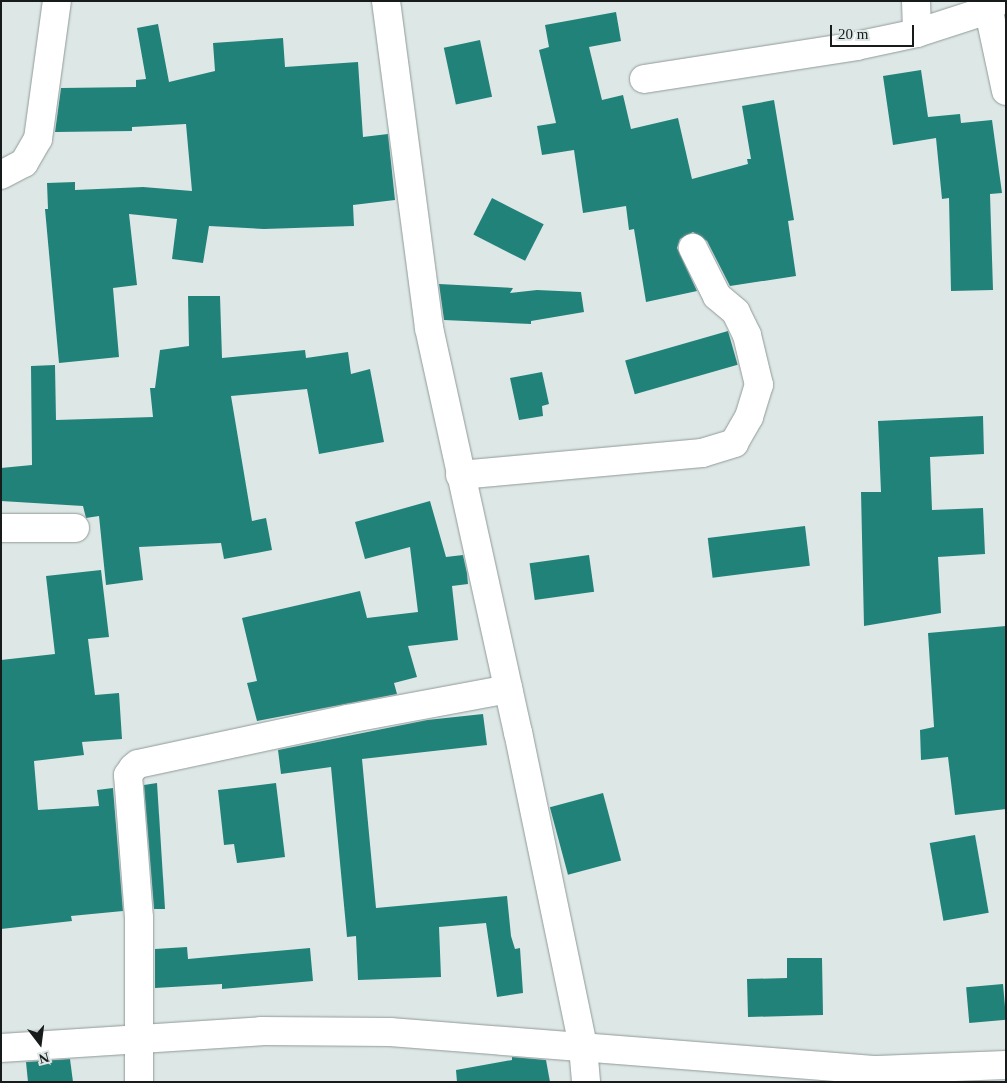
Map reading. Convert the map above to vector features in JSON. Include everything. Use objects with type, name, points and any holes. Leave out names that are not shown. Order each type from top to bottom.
[{"type":"street","points":[[1,175],[24,163],[38,139],[57,1]]},
{"type":"street","points":[[386,1],[429,328],[508,689],[583,1047],[586,1082]]},
{"type":"street","points":[[916,1],[917,33]]},
{"type":"street","points":[[644,79],[856,46],[917,33],[994,4],[1006,91]]},
{"type":"street","points":[[460,475],[702,453],[734,442],[749,417],[759,386],[747,335],[736,312],[718,296],[693,248]]},
{"type":"street","points":[[1,528],[75,528]]},
{"type":"street","points":[[139,1082],[142,1037],[139,918],[128,775],[132,768],[138,764],[348,719],[508,689]]},
{"type":"street","points":[[1,1048],[142,1037],[261,1031],[390,1032],[877,1070],[1006,1065]]},
{"type":"building","points":[[616,12],[621,41],[589,47],[602,100],[623,95],[631,129],[678,118],[692,179],[748,164],[747,159],[751,159],[742,106],[774,100],[794,220],[788,221],[796,276],[730,286],[707,241],[693,232],[680,239],[677,248],[697,291],[646,302],[634,229],[629,230],[626,206],[583,213],[574,150],[542,155],[537,126],[556,123],[539,50],[549,47],[545,25]]},
{"type":"building","points":[[158,24],[169,82],[215,71],[213,43],[283,38],[285,67],[358,62],[363,137],[388,134],[395,200],[353,205],[354,226],[264,229],[209,226],[203,263],[172,259],[177,219],[129,214],[137,285],[113,288],[119,357],[59,363],[45,209],[48,209],[47,183],[75,182],[75,190],[143,187],[192,191],[186,124],[132,127],[132,131],[55,132],[61,88],[136,87],[136,80],[146,79],[137,28]]},
{"type":"building","points":[[480,40],[492,97],[456,104],[444,48]]},
{"type":"building","points":[[921,70],[928,117],[960,114],[961,123],[992,120],[1002,193],[990,194],[993,290],[951,291],[949,198],[942,199],[936,138],[893,145],[883,76]]},
{"type":"building","points":[[492,198],[544,224],[525,261],[473,235]]},
{"type":"building","points":[[439,284],[513,288],[510,293],[537,290],[581,292],[584,312],[531,321],[531,324],[444,320]]},
{"type":"building","points":[[188,296],[220,296],[222,358],[305,350],[306,358],[348,352],[351,374],[370,369],[384,442],[319,454],[307,389],[231,396],[252,521],[266,518],[272,550],[224,559],[221,543],[139,547],[143,580],[106,585],[99,516],[86,518],[83,506],[1,501],[1,468],[32,465],[31,366],[55,365],[56,420],[153,417],[150,388],[155,388],[160,350],[189,346]]},
{"type":"building","points":[[728,331],[738,365],[635,394],[625,360]]},
{"type":"building","points":[[542,372],[549,404],[542,406],[543,416],[519,420],[510,378]]},
{"type":"building","points":[[983,416],[984,454],[930,457],[932,510],[983,508],[985,554],[938,557],[941,613],[864,626],[861,492],[881,492],[878,421]]},
{"type":"building","points":[[430,501],[446,557],[463,555],[467,573],[468,584],[452,586],[458,640],[408,646],[417,677],[394,683],[397,694],[257,721],[247,683],[257,681],[242,618],[360,591],[367,618],[418,612],[410,547],[365,559],[355,522]]},
{"type":"building","points":[[805,526],[810,566],[713,578],[708,538]]},
{"type":"building","points":[[589,555],[594,592],[535,600],[530,563]]},
{"type":"building","points":[[101,570],[109,637],[88,639],[95,695],[119,693],[122,739],[82,742],[84,755],[34,761],[38,810],[99,806],[97,790],[113,788],[123,911],[71,916],[72,921],[1,929],[1,660],[55,654],[46,576]]},
{"type":"building","points":[[1006,626],[1006,809],[955,815],[948,757],[921,760],[920,730],[934,727],[928,633]]},
{"type":"building","points":[[483,714],[487,745],[362,759],[376,908],[507,896],[511,936],[515,949],[520,948],[523,993],[497,997],[486,923],[439,927],[441,977],[358,980],[356,936],[347,937],[331,767],[281,774],[278,750],[427,720]]},
{"type":"building","points":[[157,783],[165,909],[154,909],[144,785]]},
{"type":"building","points":[[276,783],[285,857],[237,863],[234,844],[224,845],[218,790]]},
{"type":"building","points":[[603,793],[621,861],[568,875],[550,807]]},
{"type":"building","points":[[975,835],[989,913],[943,921],[930,843]]},
{"type":"building","points":[[187,947],[188,959],[310,948],[313,981],[222,989],[222,984],[155,988],[155,949]]},
{"type":"building","points":[[787,958],[822,958],[823,1015],[748,1017],[747,979],[787,978]]},
{"type":"building","points":[[1003,984],[1006,1020],[969,1023],[966,987]]},
{"type":"building","points":[[512,1057],[546,1060],[550,1082],[457,1082],[456,1070],[512,1060]]},
{"type":"building","points":[[70,1059],[73,1082],[28,1082],[26,1062]]}]
